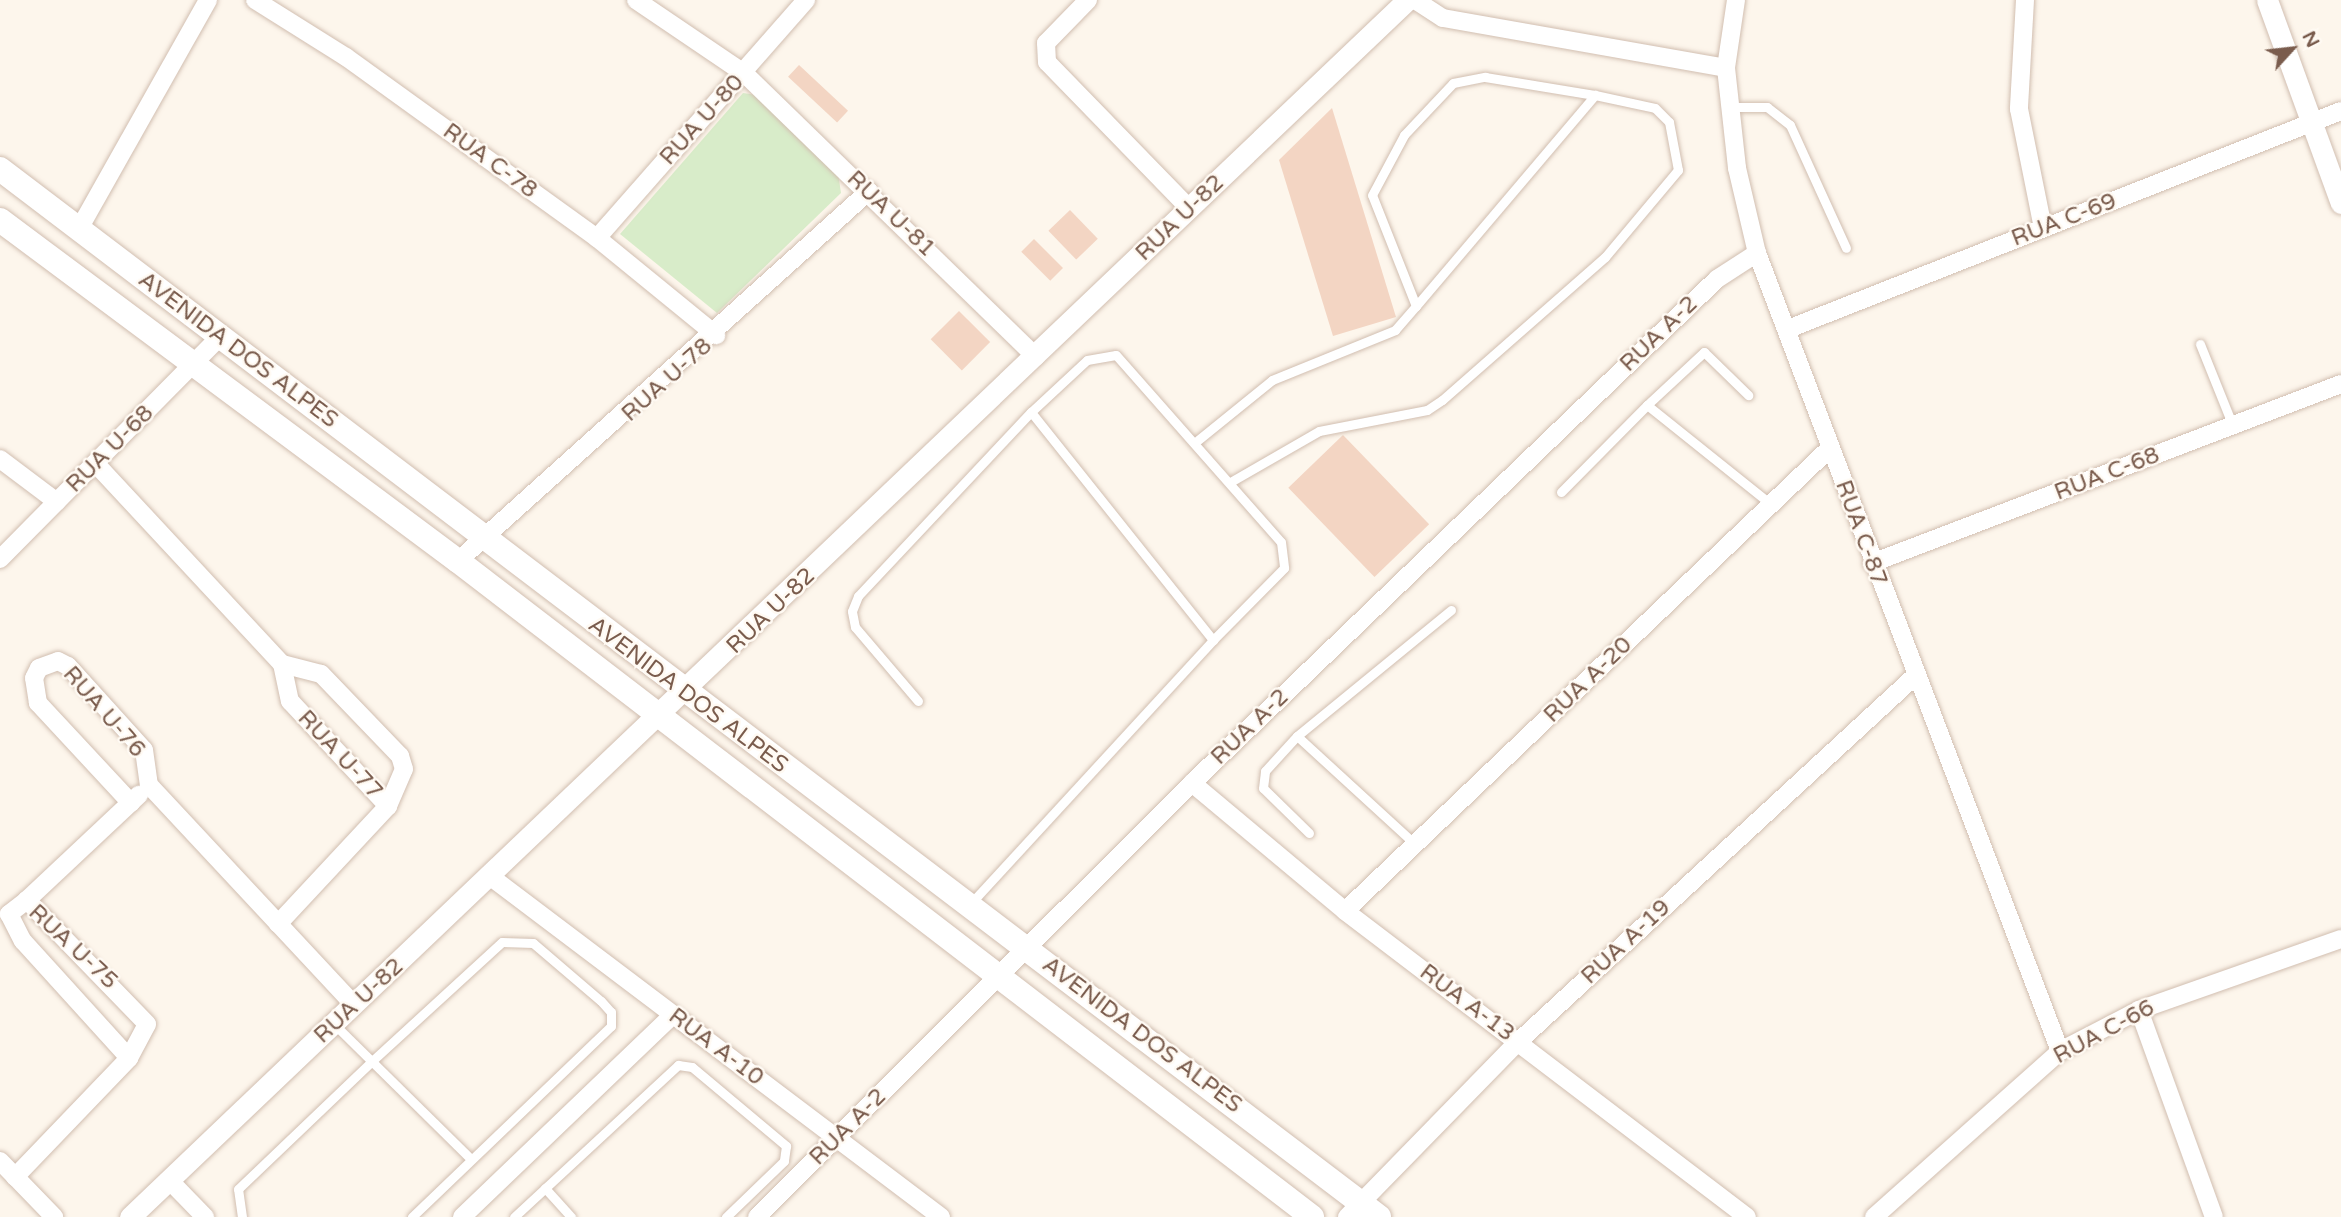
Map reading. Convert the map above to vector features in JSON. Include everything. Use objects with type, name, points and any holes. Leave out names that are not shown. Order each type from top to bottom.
[{"type":"main road","name":"AVENIDA DOS ALPES","points":[[0,169],[219,338],[492,538],[684,693],[1026,947],[1363,1212]]},
{"type":"main road","name":"AVENIDA DOS ALPES","points":[[0,220],[458,561],[659,719],[1312,1217]]},
{"type":"street","points":[[79,229],[208,0]]},
{"type":"street","name":"RUA C-78","points":[[255,0],[346,57],[597,238],[716,335]]},
{"type":"street","name":"RUA U-81","points":[[636,0],[744,74],[869,191],[1036,357]]},
{"type":"street","name":"RUA U-80","points":[[597,238],[744,74],[806,0]]},
{"type":"street","points":[[1088,0],[1044,51],[1053,72],[1190,209]]},
{"type":"street","name":"RUA U-82","points":[[130,1217],[659,719],[1407,0]]},
{"type":"street","points":[[1415,0],[1443,18],[1726,68]]},
{"type":"street","name":"RUA C-87","points":[[1736,0],[1726,68],[1730,107],[1757,253],[1788,329],[1914,676],[2060,1051]]},
{"type":"street","points":[[2025,0],[2019,109],[2043,228]]},
{"type":"street","points":[[2267,0],[2341,203]]},
{"type":"street","name":"RUA C-69","points":[[1788,329],[2341,111]]},
{"type":"street","name":"RUA U-78","points":[[458,561],[492,538],[716,335],[869,191]]},
{"type":"street","name":"RUA A-2","points":[[757,1217],[1192,783],[1717,279],[1757,253]]},
{"type":"street","name":"RUA U-68","points":[[0,559],[219,338]]},
{"type":"street","name":"RUA C-68","points":[[1872,564],[2341,384]]},
{"type":"street","name":"RUA A-20","points":[[1345,911],[1830,448]]},
{"type":"street","points":[[0,459],[57,502]]},
{"type":"street","points":[[96,464],[282,664]]},
{"type":"street","name":"RUA U-76","points":[[131,803],[38,703],[34,678],[39,668],[58,661],[68,666],[144,750],[149,785],[354,1005]]},
{"type":"street","name":"RUA U-77","points":[[282,664],[321,674],[400,756],[402,782],[388,806],[290,701],[282,664]]},
{"type":"street","name":"RUA A-19","points":[[1363,1212],[1518,1042],[1914,676]]},
{"type":"street","name":"RUA A-13","points":[[1192,783],[1345,911],[1747,1217]]},
{"type":"street","points":[[27,900],[149,785]]},
{"type":"street","points":[[278,924],[388,806]]},
{"type":"street","name":"RUA A-10","points":[[491,877],[941,1217]]},
{"type":"street","name":"RUA U-75","points":[[27,900],[141,1011],[146,1034],[130,1058],[35,957],[5,908],[27,900]]},
{"type":"street","name":"RUA C-66","points":[[1874,1217],[2060,1051],[2138,1010],[2341,939]]},
{"type":"street","points":[[2138,1010],[2214,1217]]},
{"type":"street","points":[[462,1217],[673,1015]]},
{"type":"street","points":[[15,1177],[130,1058]]},
{"type":"street","points":[[0,1161],[54,1217]]},
{"type":"street","points":[[169,1180],[205,1217]]},
{"type":"lane","points":[[1232,481],[1319,431],[1427,410],[1605,257],[1678,170],[1677,141],[1655,108],[1595,95],[1467,78],[1453,83],[1404,135],[1372,195],[1416,306]]},
{"type":"lane","points":[[1198,440],[1272,380],[1395,330],[1595,95]]},
{"type":"lane","points":[[1730,107],[1767,107],[1786,120],[1846,248]]},
{"type":"lane","points":[[2200,344],[2233,426]]},
{"type":"lane","points":[[1561,492],[1704,352],[1748,395]]},
{"type":"lane","points":[[918,701],[855,627],[852,611],[858,596],[1031,412],[1087,360],[1116,355],[1198,440],[1281,542],[1284,568],[1213,640],[969,905]]},
{"type":"lane","points":[[1647,405],[1772,505]]},
{"type":"lane","points":[[1031,412],[1213,640]]},
{"type":"lane","points":[[1309,833],[1261,779],[1297,736],[1451,610]]},
{"type":"lane","points":[[1297,736],[1416,845]]},
{"type":"lane","points":[[242,1217],[238,1189],[372,1061],[510,940],[533,943],[601,1001],[611,1012],[611,1026],[412,1217]]},
{"type":"lane","points":[[334,1024],[471,1159]]},
{"type":"lane","points":[[514,1217],[678,1065],[692,1067],[786,1146],[784,1161],[726,1217]]},
{"type":"lane","points":[[545,1188],[571,1217]]},
{"type":"green space","points":[[743,93],[763,96],[838,173],[841,193],[717,313],[620,234]]},
{"type":"building","points":[[799,65],[848,111],[837,122],[788,77]]},
{"type":"building","points":[[1332,108],[1396,317],[1333,336],[1279,160]]},
{"type":"building","points":[[1070,210],[1098,239],[1076,260],[1048,231]]},
{"type":"building","points":[[1034,239],[1063,268],[1050,281],[1021,252]]},
{"type":"building","points":[[959,311],[990,342],[962,370],[931,339]]},
{"type":"building","points":[[1343,435],[1429,524],[1374,577],[1288,488]]}]
